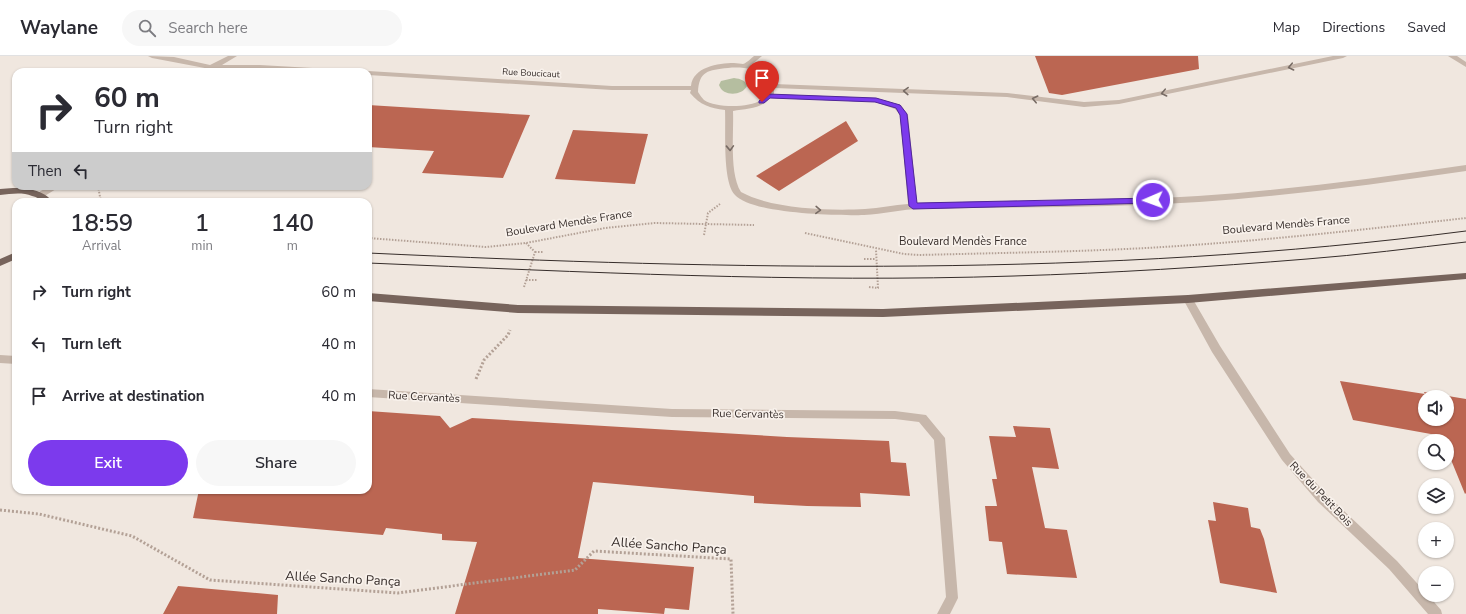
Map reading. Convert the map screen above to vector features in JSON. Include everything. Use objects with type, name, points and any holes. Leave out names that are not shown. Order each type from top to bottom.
[{"type":"main road","points":[[0,192],[26,191],[40,195],[44,198]]},
{"type":"main road","points":[[0,263],[12,257]]},
{"type":"main road","points":[[372,297],[518,309],[883,313],[1188,299],[1466,276]]},
{"type":"street","points":[[152,56],[174,59],[201,68]]},
{"type":"street","points":[[211,68],[233,56]]},
{"type":"street","points":[[745,66],[758,56]]},
{"type":"street","points":[[772,86],[1008,95],[1043,101],[1098,104],[1119,102],[1343,56]]},
{"type":"street","points":[[1452,56],[1466,65]]},
{"type":"street","points":[[733,64],[745,66],[764,73],[770,79],[772,86],[768,96],[762,102],[752,106],[729,109],[718,108],[700,100],[694,88],[695,81],[701,74],[709,69],[733,64]]},
{"type":"street","points":[[242,68],[277,68]]},
{"type":"street","name":"Rue Boucicaut","points":[[372,73],[612,88],[694,88]]},
{"type":"street","points":[[768,96],[876,100],[898,107],[904,114],[913,206]]},
{"type":"street","points":[[729,109],[731,180],[736,192],[749,201],[790,209],[863,212],[913,206],[1139,201],[1236,196],[1342,186],[1466,168]]},
{"type":"street","points":[[40,195],[49,190]]},
{"type":"street","name":"Rue du Petit Bois","points":[[1188,299],[1216,349],[1286,457],[1322,498],[1393,565],[1436,614]]},
{"type":"street","points":[[0,358],[12,360]]},
{"type":"street","name":"Rue Cervantès","points":[[372,394],[672,413],[895,415],[922,418],[939,438],[952,598],[942,614]]},
{"type":"path","points":[[704,235],[708,213],[736,192]]},
{"type":"path","name":"Boulevard Mendès France","points":[[799,232],[836,239],[876,250],[900,254],[919,255],[1050,252],[1178,246],[1360,231],[1466,218]]},
{"type":"path","name":"Boulevard Mendès France","points":[[372,238],[486,247],[526,243],[605,228],[655,223],[757,225]]},
{"type":"path","points":[[869,287],[878,288],[876,250]]},
{"type":"path","points":[[535,252],[544,252]]},
{"type":"path","points":[[864,259],[876,259]]},
{"type":"path","points":[[526,280],[537,280]]},
{"type":"path","name":"Allée Sancho Pança","points":[[0,510],[39,514],[132,536],[210,580],[398,593],[575,570],[594,551],[732,559],[733,614]]},
{"type":"green space","points":[[734,78],[741,79],[745,82],[747,86],[745,89],[741,92],[733,94],[724,92],[719,85],[721,81]]},
{"type":"building","points":[[1035,56],[1198,56],[1199,69],[1062,95],[1049,93]]},
{"type":"building","points":[[372,105],[530,115],[503,178],[422,173],[434,151],[372,147]]},
{"type":"building","points":[[846,121],[858,141],[779,191],[756,176]]},
{"type":"building","points":[[573,130],[648,134],[635,184],[555,179]]},
{"type":"building","points":[[1340,381],[1418,393],[1418,426],[1454,426],[1454,397],[1466,399],[1465,494],[1454,467],[1454,434],[1431,434],[1353,420]]},
{"type":"building","points":[[372,411],[440,416],[450,428],[472,418],[787,437],[889,441],[891,462],[906,463],[910,496],[860,493],[861,507],[807,506],[754,503],[754,496],[593,482],[578,558],[694,567],[689,610],[665,608],[664,614],[598,609],[598,614],[455,614],[477,542],[442,540],[442,534],[386,528],[383,535],[193,518],[198,494],[372,494]]},
{"type":"building","points":[[1013,426],[1050,428],[1059,469],[1032,467],[1045,528],[1067,530],[1077,578],[1007,574],[1002,542],[989,541],[985,506],[997,506],[992,479],[997,479],[989,436],[1016,437]]},
{"type":"building","points":[[1213,502],[1248,508],[1251,527],[1260,529],[1264,539],[1277,593],[1220,583],[1208,520],[1216,521]]},
{"type":"building","points":[[178,586],[278,595],[277,614],[163,614]]},
{"type":"tram line","points":[[372,253],[643,263],[780,266],[918,266],[1055,263],[1192,257],[1329,246],[1466,231]]},
{"type":"tram line","points":[[372,263],[691,276],[933,278],[1051,275],[1197,267],[1327,257],[1466,242]]},
{"type":"route","points":[[762,102],[768,96],[876,100],[898,107],[904,114],[913,206],[1153,200]]}]
